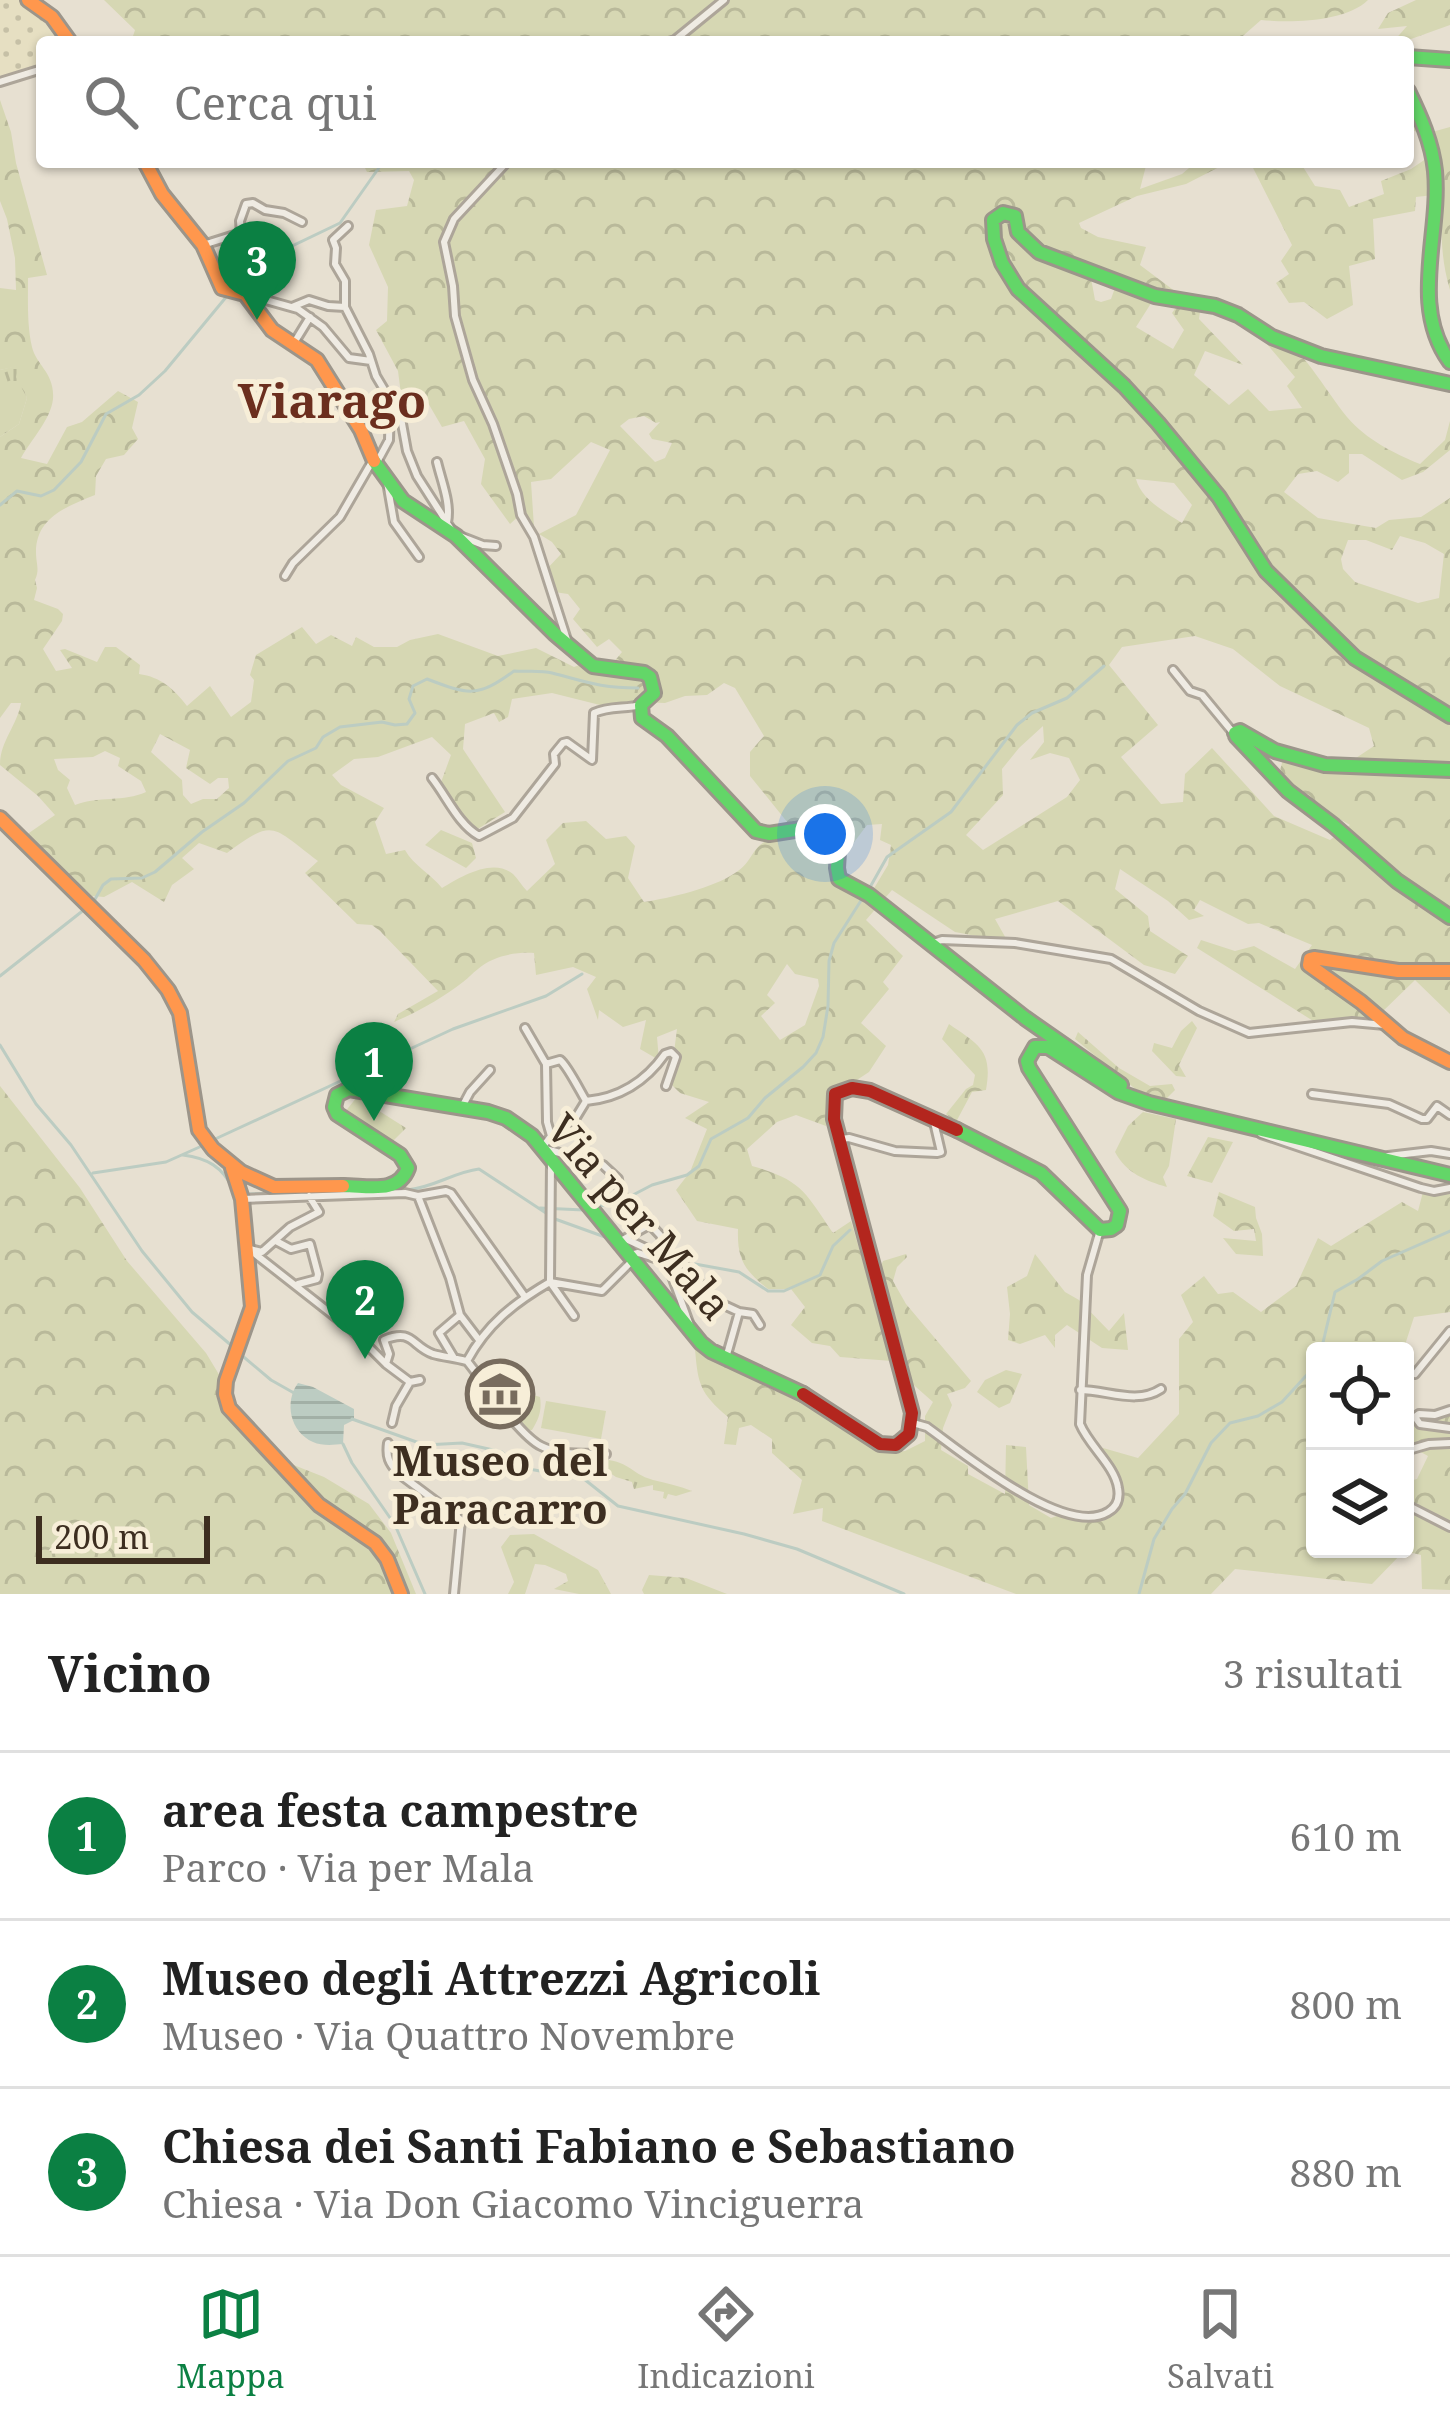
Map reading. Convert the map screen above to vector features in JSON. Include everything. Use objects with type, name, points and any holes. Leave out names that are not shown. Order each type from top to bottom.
[{"type":"street","points":[[28,0],[52,17],[66,36]]},
{"type":"street","points":[[681,36],[724,0]]},
{"type":"street","points":[[1414,57],[1450,60]]},
{"type":"street","points":[[0,82],[36,71]]},
{"type":"street","points":[[1414,104],[1436,171],[1428,290],[1436,345],[1450,362]]},
{"type":"street","points":[[149,168],[162,194],[203,245],[222,288],[292,307],[323,326],[349,358],[371,361]]},
{"type":"street","points":[[502,168],[454,219],[444,242],[455,316],[473,380],[493,424],[521,515],[534,537],[569,647]]},
{"type":"street","points":[[203,245],[241,233],[242,209],[253,202],[302,222]]},
{"type":"street","points":[[1450,384],[1297,348],[1214,306],[1155,296],[1039,252],[1018,232],[1015,216],[1003,213],[993,220],[1002,263],[1018,290],[1158,423],[1219,497],[1266,571],[1365,665],[1450,716]]},
{"type":"street","points":[[348,226],[333,240],[335,264],[347,290],[345,307],[401,418],[417,476],[456,536],[569,647],[593,666],[651,676],[654,693],[642,712]]},
{"type":"street","points":[[245,294],[272,330],[317,360],[361,430],[374,462],[403,501],[456,536],[496,546]]},
{"type":"street","points":[[292,307],[310,300],[345,307]]},
{"type":"street","points":[[294,343],[310,317]]},
{"type":"street","points":[[285,576],[340,517],[388,440],[390,402]]},
{"type":"street","points":[[437,462],[446,488],[447,524]]},
{"type":"street","points":[[386,478],[394,522],[419,557]]},
{"type":"street","points":[[1173,670],[1190,691],[1202,695],[1240,744],[1288,791],[1450,917]]},
{"type":"street","points":[[432,778],[463,824],[479,836],[513,818],[555,764],[554,754],[563,743],[592,760],[594,713],[604,708],[642,712],[756,831],[833,828],[839,836],[835,875],[842,886],[869,895],[1025,1018],[1129,1090],[1128,1096]]},
{"type":"street","points":[[1236,736],[1240,731],[1275,752],[1325,765],[1450,770]]},
{"type":"street","points":[[0,818],[111,926],[175,998],[195,1113],[207,1142],[231,1165],[244,1188],[252,1298],[249,1320],[226,1382],[229,1408],[319,1504],[375,1543],[387,1558],[401,1594]]},
{"type":"street","points":[[933,943],[1015,944],[1112,959],[1199,1011],[1249,1033],[1352,1022],[1389,1025]]},
{"type":"street","points":[[1450,970],[1396,972],[1310,959],[1309,965],[1403,1038],[1450,1062]]},
{"type":"street","points":[[525,1028],[546,1064],[550,1282],[574,1316]]},
{"type":"street","points":[[1100,1230],[1087,1275],[1080,1424],[1118,1483],[1118,1502],[1113,1510],[1087,1520],[1055,1511],[927,1427],[913,1423],[834,1119],[835,1094],[854,1087],[870,1091],[1041,1173],[1100,1230],[1118,1225],[1120,1210],[1028,1068],[1035,1047],[1048,1047],[1128,1096],[1450,1175]]},
{"type":"street","points":[[586,1101],[638,1085],[665,1054],[674,1054],[666,1086]]},
{"type":"street","points":[[546,1064],[560,1060],[566,1065],[586,1101]]},
{"type":"street","points":[[461,1106],[490,1070]]},
{"type":"street","name":"Via per Mala","points":[[244,1188],[394,1186],[403,1180],[408,1168],[400,1155],[337,1114],[334,1100],[341,1090],[461,1106],[506,1118],[548,1147],[711,1352],[809,1397],[880,1444],[903,1444],[911,1436],[913,1423]]},
{"type":"street","points":[[1312,1094],[1390,1105],[1422,1119],[1437,1106],[1450,1115]]},
{"type":"street","points":[[548,1147],[586,1101]]},
{"type":"street","points":[[840,1138],[895,1151],[938,1153],[941,1147],[933,1121]]},
{"type":"street","points":[[1253,1128],[1263,1136],[1421,1189],[1450,1188]]},
{"type":"street","points":[[548,1147],[603,1165],[618,1179],[620,1193],[660,1235],[671,1256],[662,1260]]},
{"type":"street","points":[[1379,1157],[1431,1151],[1450,1154]]},
{"type":"street","points":[[244,1188],[308,1195],[418,1196],[446,1191],[525,1297]]},
{"type":"street","points":[[247,1248],[262,1252],[290,1227],[319,1212],[308,1195]]},
{"type":"street","points":[[418,1196],[460,1315],[478,1340]]},
{"type":"street","points":[[620,1238],[649,1225]]},
{"type":"street","points":[[620,1238],[662,1260],[690,1330]]},
{"type":"street","points":[[276,1241],[292,1249],[310,1244],[319,1274],[296,1285]]},
{"type":"street","points":[[247,1248],[352,1330],[386,1364],[415,1381],[397,1406],[392,1423]]},
{"type":"street","points":[[634,1254],[679,1261],[690,1268],[710,1298],[752,1313],[760,1325]]},
{"type":"street","points":[[466,1361],[502,1313],[550,1282],[602,1291],[629,1264]]},
{"type":"street","points":[[726,1358],[739,1312]]},
{"type":"street","points":[[454,1358],[439,1333],[460,1315]]},
{"type":"street","points":[[1415,1375],[1450,1331]]},
{"type":"street","points":[[386,1364],[385,1340],[406,1336],[427,1352],[466,1361],[536,1444],[560,1452],[606,1454]]},
{"type":"street","points":[[1080,1390],[1097,1389],[1118,1397],[1150,1396],[1161,1389]]},
{"type":"street","points":[[1450,1411],[1414,1418],[1420,1424],[1450,1428]]},
{"type":"street","points":[[388,1443],[386,1454],[398,1473],[461,1520],[454,1594]]},
{"type":"street","points":[[1409,1450],[1450,1443]]},
{"type":"street","points":[[1414,1508],[1450,1526]]},
{"type":"shaded area","points":[[0,0],[21,0],[55,36],[36,36],[36,68],[0,84]]},
{"type":"shaded area","points":[[298,1383],[354,1409],[354,1420],[344,1425],[343,1444],[316,1443],[299,1431],[291,1407]]},
{"type":"green space","points":[[104,0],[1368,0],[1332,17],[1261,20],[1243,36],[133,36],[135,30]]},
{"type":"green space","points":[[1416,0],[1450,0],[1450,25],[1414,38],[1398,36],[1407,26],[1378,29],[1388,13]]},
{"type":"green space","points":[[0,100],[47,275],[28,278],[29,322],[32,347],[51,382],[53,399],[45,422],[21,458],[47,464],[67,427],[82,422],[118,391],[138,402],[132,428],[138,439],[124,455],[106,459],[96,476],[95,495],[55,514],[37,540],[34,600],[63,614],[43,649],[56,671],[72,668],[60,650],[97,662],[105,647],[116,647],[140,665],[139,674],[166,685],[187,706],[210,686],[231,717],[251,702],[254,680],[250,675],[256,655],[302,627],[316,644],[331,635],[352,646],[356,637],[374,647],[397,647],[438,634],[498,656],[536,648],[574,667],[582,664],[604,674],[622,652],[609,639],[597,647],[573,619],[580,609],[568,594],[554,592],[544,572],[561,554],[539,534],[576,515],[610,450],[591,442],[551,479],[531,482],[534,527],[522,513],[510,524],[481,484],[485,459],[464,421],[442,427],[424,396],[402,402],[398,371],[376,330],[387,321],[388,287],[369,245],[376,210],[407,206],[414,180],[409,171],[367,172],[365,168],[1145,168],[1140,189],[1189,168],[1217,168],[1186,184],[1137,196],[1079,223],[1098,237],[1146,247],[1140,265],[1176,292],[1202,297],[1199,319],[1243,365],[1205,351],[1194,375],[1229,405],[1248,389],[1269,411],[1302,408],[1287,386],[1295,377],[1255,330],[1253,321],[1295,349],[1347,417],[1390,450],[1420,464],[1445,440],[1450,421],[1450,450],[1423,472],[1402,480],[1362,454],[1349,454],[1349,473],[1338,482],[1317,471],[1298,474],[1284,492],[1318,518],[1376,528],[1389,520],[1421,517],[1450,498],[1450,1014],[1415,980],[1379,1015],[1318,1024],[1197,948],[1201,940],[1235,951],[1254,946],[1295,969],[1312,945],[1259,923],[1248,924],[1200,900],[1194,910],[1204,916],[1189,920],[1120,869],[1115,889],[1148,916],[1150,931],[1188,956],[1175,974],[1144,965],[1058,901],[995,919],[1008,942],[955,932],[892,890],[866,920],[903,956],[883,982],[889,989],[861,1023],[886,1046],[869,1072],[828,1099],[826,1126],[796,1115],[777,1122],[747,1149],[752,1166],[801,1189],[833,1233],[851,1221],[892,1361],[840,1357],[830,1346],[812,1343],[791,1325],[805,1307],[791,1289],[768,1289],[748,1270],[738,1229],[697,1221],[676,1190],[690,1172],[707,1129],[685,1118],[709,1102],[680,1093],[670,1083],[677,1029],[657,1037],[659,1060],[640,1049],[646,1020],[623,1027],[599,1010],[598,1020],[587,989],[596,977],[573,967],[536,975],[534,953],[490,961],[438,999],[394,1022],[398,1014],[438,991],[380,931],[357,924],[305,873],[318,861],[273,831],[255,834],[227,853],[199,843],[182,858],[194,869],[172,885],[164,902],[132,882],[104,897],[92,896],[26,835],[55,815],[0,765],[21,703],[11,703],[0,718],[0,437],[19,424],[27,398],[16,377],[19,366],[0,370],[0,288],[16,290],[7,219],[0,201]],"holes":[[[1095,266],[1118,280],[1181,300],[1172,313],[1184,330],[1173,349],[1136,327],[1155,297],[1117,282],[1111,299],[1095,300],[1091,278]],[[644,416],[660,422],[649,434],[672,443],[665,458],[655,462],[620,426]],[[1136,479],[1174,483],[1192,505],[1182,523],[1148,499]],[[1400,536],[1444,554],[1439,598],[1418,603],[1355,582],[1343,569],[1341,559],[1348,540],[1366,540],[1392,550]],[[1195,636],[1233,649],[1280,686],[1369,728],[1374,746],[1350,762],[1286,748],[1278,778],[1350,825],[1330,840],[1274,816],[1212,748],[1185,774],[1183,802],[1161,804],[1121,757],[1158,725],[1109,665],[1122,647]],[[724,683],[735,688],[764,736],[750,752],[750,776],[796,833],[764,842],[744,866],[726,878],[666,898],[644,902],[628,878],[635,846],[626,836],[606,839],[586,821],[563,823],[546,840],[555,864],[527,891],[513,874],[496,867],[477,870],[442,888],[405,850],[386,854],[375,822],[384,808],[341,785],[332,775],[354,759],[378,757],[432,737],[451,755],[440,785],[473,832],[505,812],[463,749],[465,724],[494,713],[499,722],[508,717],[512,699],[552,693],[612,708],[665,703],[707,695]],[[1043,726],[1044,742],[1030,760],[1050,753],[1069,758],[1080,780],[1067,797],[983,850],[966,835],[1003,795],[1002,769]],[[160,734],[190,750],[186,768],[210,784],[228,778],[229,788],[217,799],[191,804],[183,795],[182,780],[151,752]],[[105,751],[120,758],[118,766],[141,781],[146,792],[75,805],[67,788],[70,780],[54,759],[93,757]],[[882,824],[880,840],[891,845],[888,865],[867,900],[853,895],[854,883],[842,869],[843,857],[867,825]],[[787,964],[795,974],[818,979],[805,1025],[780,1040],[761,1016],[775,1003],[767,995]]]},
{"type":"green space","points":[[1414,106],[1432,132],[1450,127],[1450,290],[1441,230],[1442,194],[1416,197],[1415,211],[1373,219],[1375,259],[1349,266],[1353,305],[1327,319],[1304,302],[1289,303],[1276,283],[1289,274],[1281,261],[1292,245],[1253,168],[1304,168],[1315,186],[1340,190],[1349,207],[1384,194],[1381,181],[1430,156],[1421,135],[1414,131]]},
{"type":"green space","points":[[20,365],[17,377],[27,398],[19,424],[0,437],[0,370]]},
{"type":"green space","points":[[441,830],[472,843],[476,858],[466,868],[425,845]]},
{"type":"green space","points":[[1192,1021],[1197,1028],[1179,1065],[1186,1077],[1176,1076],[1152,1051],[1154,1043],[1172,1048]]},
{"type":"green space","points":[[949,1024],[976,1044],[987,1066],[986,1090],[972,1092],[956,1122],[946,1114],[973,1085],[975,1075],[942,1039]]},
{"type":"green space","points":[[1078,1032],[1119,1068],[1150,1086],[1172,1084],[1175,1090],[1164,1101],[1145,1097],[1075,1039]]},
{"type":"green space","points":[[0,1086],[80,1188],[127,1261],[206,1353],[238,1406],[281,1460],[324,1477],[369,1504],[391,1533],[416,1594],[0,1594]]},
{"type":"green space","points":[[357,1097],[406,1128],[391,1143],[344,1113]]},
{"type":"green space","points":[[1143,1112],[1176,1119],[1163,1177],[1167,1187],[1137,1175],[1115,1152],[1128,1126]]},
{"type":"green space","points":[[1208,1137],[1233,1142],[1212,1183],[1187,1176]]},
{"type":"green space","points":[[1450,1188],[1450,1312],[1414,1317],[1406,1342],[1306,1342],[1306,1558],[1397,1558],[1372,1584],[1235,1569],[1211,1594],[1016,1594],[822,1521],[823,1508],[793,1514],[802,1480],[772,1453],[772,1439],[751,1425],[739,1428],[736,1445],[724,1444],[728,1417],[699,1380],[695,1349],[803,1403],[884,1453],[905,1451],[925,1441],[925,1416],[933,1402],[908,1380],[881,1266],[883,1261],[906,1254],[893,1281],[906,1304],[971,1381],[947,1394],[952,1405],[941,1450],[968,1466],[968,1474],[1005,1494],[1006,1445],[1026,1447],[1029,1505],[1051,1518],[1074,1510],[1103,1521],[1122,1493],[1089,1444],[1138,1458],[1179,1414],[1179,1339],[1193,1322],[1181,1295],[1204,1276],[1218,1294],[1233,1292],[1261,1312],[1296,1286],[1318,1238],[1331,1246],[1402,1202],[1418,1211],[1423,1192]]},
{"type":"green space","points":[[1219,1192],[1255,1207],[1263,1256],[1236,1254],[1223,1238],[1256,1241],[1254,1229],[1234,1231],[1213,1216]]},
{"type":"green space","points":[[1035,1254],[1065,1292],[1109,1331],[1124,1313],[1128,1350],[1102,1348],[1067,1325],[1055,1335],[1055,1348],[1045,1335],[1020,1344],[1008,1340],[1007,1287],[1027,1276]]},
{"type":"green space","points":[[1006,1370],[1022,1374],[1010,1403],[999,1408],[977,1392],[985,1380]]},
{"type":"green space","points":[[497,1388],[540,1397],[532,1430],[526,1430],[496,1394]]},
{"type":"green space","points":[[546,1401],[606,1411],[601,1439],[541,1428]]},
{"type":"green space","points":[[1450,1412],[1450,1590],[1422,1589],[1421,1555],[1414,1553],[1414,1480],[1428,1456],[1414,1453],[1414,1422]]},
{"type":"green space","points":[[598,1459],[692,1491],[668,1494],[666,1499],[653,1485],[634,1489],[632,1482],[598,1465]]},
{"type":"green space","points":[[534,1534],[598,1570],[611,1594],[554,1589],[568,1581],[566,1574],[535,1564],[525,1594],[508,1594],[514,1582],[501,1547],[510,1535]]},
{"type":"green space","points":[[649,1575],[686,1578],[727,1594],[644,1594]]},
{"type":"waterway","points":[[265,259],[340,223],[379,168]]},
{"type":"waterway","points":[[0,505],[17,491],[41,496],[54,490],[81,462],[106,414],[139,395],[165,371],[227,296]]},
{"type":"waterway","points":[[869,889],[887,857],[951,812],[1017,725],[1067,698],[1104,666]]},
{"type":"waterway","points":[[94,901],[111,879],[142,878],[155,872],[244,803],[288,761],[316,748],[323,737],[340,727],[407,724],[415,713],[409,699],[413,686],[427,679],[472,691],[491,686],[514,671],[539,671],[603,686],[638,688]]},
{"type":"waterway","points":[[631,1196],[699,1166],[711,1139],[748,1118],[816,1053],[823,1037],[834,943],[862,899]]},
{"type":"waterway","points":[[0,976],[85,909]]},
{"type":"waterway","points":[[213,1140],[453,1029],[546,996],[582,974]]},
{"type":"waterway","points":[[0,1045],[36,1104],[71,1145],[142,1251],[192,1312],[232,1346]]},
{"type":"waterway","points":[[93,1173],[166,1162],[204,1145]]},
{"type":"waterway","points":[[183,1155],[213,1165],[233,1189]]},
{"type":"waterway","points":[[407,1190],[479,1169],[555,1219],[605,1237]]},
{"type":"waterway","points":[[249,1194],[325,1192]]},
{"type":"waterway","points":[[595,1207],[614,1203]]},
{"type":"waterway","points":[[540,1208],[584,1210]]},
{"type":"waterway","points":[[695,1264],[739,1272],[768,1291],[784,1291],[820,1275],[833,1246],[850,1230]]},
{"type":"waterway","points":[[1323,1342],[1335,1292],[1382,1261],[1450,1231]]},
{"type":"waterway","points":[[634,1247],[644,1251]]},
{"type":"waterway","points":[[239,1353],[294,1393]]},
{"type":"waterway","points":[[1139,1594],[1154,1539],[1185,1494],[1211,1443],[1230,1423],[1258,1416],[1282,1402],[1306,1376]]},
{"type":"waterway","points":[[352,1419],[425,1445],[462,1443],[502,1452],[518,1467],[584,1479],[618,1506],[797,1549],[904,1594]]},
{"type":"waterway","points":[[343,1444],[395,1525],[425,1594]]},
{"type":"traffic: fast","points":[[1414,57],[1450,60]]},
{"type":"traffic: fast","points":[[1414,105],[1433,160],[1436,195],[1429,269],[1431,317],[1450,362]]},
{"type":"traffic: fast","points":[[1450,384],[1321,356],[1272,337],[1215,306],[1155,296],[1039,252],[1018,232],[1015,216],[1003,213],[993,220],[1002,263],[1018,289],[1158,423],[1219,497],[1266,571],[1355,658],[1450,716]]},
{"type":"traffic: fast","points":[[374,461],[403,501],[456,536],[593,666],[650,677],[654,693],[641,705],[642,718],[667,736],[756,831],[769,834],[826,825],[839,835],[839,879],[869,895],[1025,1018],[1121,1085]]},
{"type":"traffic: fast","points":[[1235,733],[1325,765],[1450,770]]},
{"type":"traffic: fast","points":[[1236,736],[1288,791],[1397,881],[1450,917]]},
{"type":"traffic: fast","points":[[957,1130],[1041,1173],[1100,1230],[1117,1225],[1120,1211],[1029,1068],[1027,1061],[1035,1047],[1048,1047],[1118,1092],[1149,1103],[1450,1175]]},
{"type":"traffic: fast","points":[[343,1186],[390,1186],[408,1168],[400,1155],[337,1114],[337,1095],[349,1089],[506,1118],[532,1136],[701,1343],[803,1394]]},
{"type":"traffic: slow","points":[[28,0],[52,17],[66,36]]},
{"type":"traffic: slow","points":[[148,168],[162,194],[203,245],[222,288],[245,294],[272,330],[317,360],[361,430],[374,461]]},
{"type":"traffic: slow","points":[[0,818],[144,960],[168,990],[180,1013],[199,1130],[213,1149],[241,1172],[274,1187],[343,1186]]},
{"type":"traffic: slow","points":[[1450,971],[1398,971],[1314,958],[1309,965],[1403,1038],[1450,1062]]},
{"type":"traffic: slow","points":[[232,1168],[242,1199],[252,1307],[226,1381],[229,1408],[319,1505],[375,1543],[401,1594]]},
{"type":"traffic: jam","points":[[803,1394],[880,1444],[896,1445],[909,1434],[912,1413],[834,1119],[835,1094],[852,1088],[870,1091],[957,1130]]},
{"type":"place","name":"Chiesa dei Santi Fabiano e Sebastiano","points":[[257,320]]},
{"type":"place","name":"area festa campestre","points":[[374,1121]]},
{"type":"place","name":"Museo degli Attrezzi Agricoli","points":[[365,1359]]},
{"type":"place","name":"Museo del Paracarro","points":[[500,1394]]},
{"type":"district","name":"Viarago","points":[[332,401]]}]
